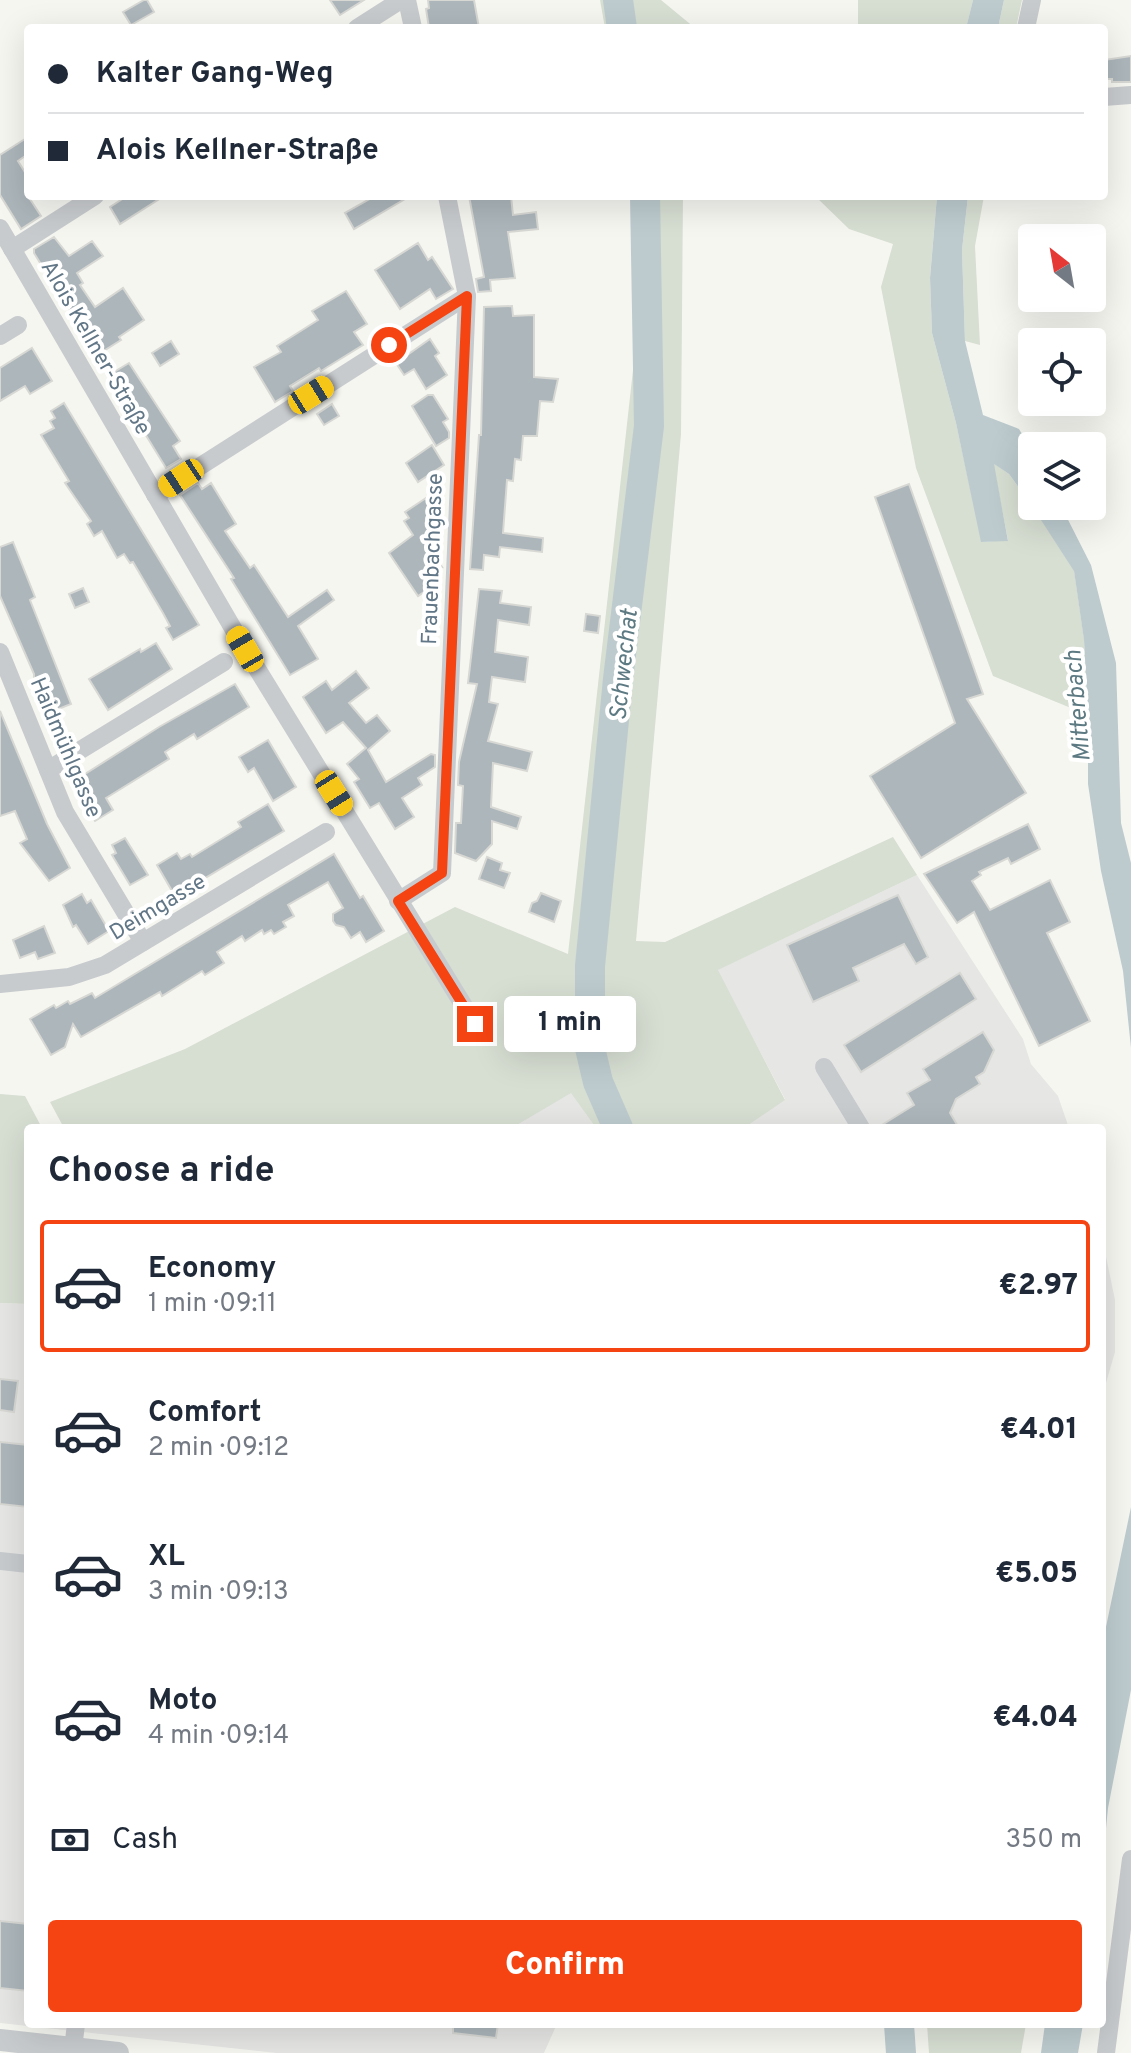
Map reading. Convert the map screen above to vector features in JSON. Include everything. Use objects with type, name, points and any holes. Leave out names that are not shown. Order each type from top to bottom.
[{"type":"street","points":[[363,24],[401,0]]},
{"type":"street","points":[[407,0],[412,24]]},
{"type":"street","points":[[1027,24],[1032,0]]},
{"type":"street","points":[[1108,97],[1131,95]]},
{"type":"street","points":[[12,249],[89,200]]},
{"type":"street","name":"Frauenbachgasse","points":[[398,901],[442,873],[467,296],[448,200]]},
{"type":"street","name":"Alois Kellner-Straße","points":[[0,228],[155,495],[475,1024]]},
{"type":"street","points":[[155,495],[467,296]]},
{"type":"street","points":[[0,336],[18,325]]},
{"type":"street","name":"Haidmühlgasse","points":[[0,652],[65,812],[143,942]]},
{"type":"street","points":[[48,770],[224,662]]},
{"type":"street","name":"Deimgasse","points":[[0,984],[69,977],[105,965],[326,832]]},
{"type":"street","points":[[824,1067],[859,1124]]},
{"type":"street","points":[[0,1561],[24,1564]]},
{"type":"street","points":[[1106,2053],[1131,1859]]},
{"type":"street","points":[[73,2049],[76,2028]]},
{"type":"street","points":[[0,2040],[118,2053]]},
{"type":"shaded area","points":[[600,0],[661,0],[690,24],[604,24]]},
{"type":"shaded area","points":[[858,0],[973,0],[967,24],[858,24]]},
{"type":"shaded area","points":[[973,0],[1004,0],[999,24],[967,24]]},
{"type":"shaded area","points":[[1004,0],[1022,0],[1017,24],[999,24]]},
{"type":"shaded area","points":[[634,200],[683,200],[681,434],[636,941],[665,942],[893,837],[917,875],[718,970],[785,1100],[750,1124],[593,1124],[571,1093],[519,1124],[62,1124],[50,1102],[185,1049],[455,907],[568,954],[633,370],[637,228]]},
{"type":"shaded area","points":[[819,200],[937,200],[930,277],[932,333],[956,423],[982,542],[1008,540],[993,463],[1009,474],[1018,487],[1018,520],[1042,520],[1074,570],[1084,639],[1088,715],[993,676],[916,468],[881,287],[893,244],[849,229]]},
{"type":"shaded area","points":[[937,200],[968,200],[962,250],[965,341],[983,415],[1021,432],[1018,432],[1018,487],[1009,474],[994,464],[1008,541],[981,542],[956,423],[932,333],[930,278]]},
{"type":"shaded area","points":[[968,200],[983,200],[975,246],[980,345],[965,341],[962,250]]},
{"type":"shaded area","points":[[1041,520],[1068,520],[1091,565],[1116,663],[1121,823],[1131,863],[1131,1048],[1123,971],[1101,871],[1088,784],[1084,640],[1074,571]]},
{"type":"shaded area","points":[[917,875],[1023,1039],[1031,1064],[1058,1096],[1068,1124],[750,1124],[785,1099],[717,970]]},
{"type":"shaded area","points":[[571,1092],[593,1124],[519,1124]]},
{"type":"shaded area","points":[[0,1094],[25,1096],[40,1124],[24,1124],[24,1304],[0,1303]]},
{"type":"shaded area","points":[[1106,1256],[1115,1300],[1115,1352],[1106,1383]]},
{"type":"shaded area","points":[[0,1303],[24,1304],[24,2026],[0,2023]]},
{"type":"shaded area","points":[[1131,1507],[1131,1690],[1106,1828],[1106,1627]]},
{"type":"shaded area","points":[[46,2028],[555,2028],[544,2053],[276,2053]]},
{"type":"shaded area","points":[[927,2028],[1025,2028],[1021,2053],[929,2053]]},
{"type":"shaded area","points":[[1044,2028],[1082,2028],[1078,2053],[1041,2053]]},
{"type":"building","points":[[147,0],[154,12],[130,24],[123,12]]},
{"type":"building","points":[[330,0],[364,0],[340,15]]},
{"type":"building","points":[[428,0],[474,0],[478,24],[428,24],[426,9],[429,8]]},
{"type":"building","points":[[1131,56],[1131,82],[1112,82],[1108,79],[1108,59]]},
{"type":"building","points":[[24,140],[24,157],[18,161],[24,171],[24,200],[31,200],[41,216],[21,229],[0,195],[0,155]]},
{"type":"building","points":[[121,200],[158,200],[120,224],[110,207]]},
{"type":"building","points":[[368,200],[403,200],[354,229],[345,213]]},
{"type":"building","points":[[470,200],[511,200],[513,215],[536,212],[538,229],[508,232],[515,278],[490,280],[491,291],[478,292],[476,279],[484,277]]},
{"type":"building","points":[[54,237],[69,256],[92,241],[103,256],[77,273],[83,283],[80,285],[95,307],[123,288],[144,320],[97,355],[34,253],[34,249]]},
{"type":"building","points":[[418,243],[428,260],[432,257],[453,289],[436,299],[430,289],[400,309],[375,270]]},
{"type":"building","points":[[346,291],[367,324],[354,332],[363,345],[290,386],[293,391],[275,402],[254,367],[281,352],[277,346],[318,320],[312,311]]},
{"type":"building","points":[[512,306],[513,316],[534,315],[534,377],[558,379],[553,402],[540,401],[537,436],[523,436],[521,460],[515,459],[513,481],[507,480],[503,533],[543,538],[542,552],[500,547],[499,557],[484,555],[483,570],[470,569],[481,435],[484,307]]},
{"type":"building","points":[[430,339],[439,353],[435,356],[447,375],[426,389],[414,369],[404,375],[396,363]]},
{"type":"building","points":[[171,341],[179,354],[160,366],[152,353]]},
{"type":"building","points":[[32,348],[52,381],[30,394],[25,386],[0,401],[0,368]]},
{"type":"building","points":[[129,363],[180,441],[173,446],[181,459],[166,468],[109,375]]},
{"type":"building","points":[[433,395],[448,419],[443,422],[449,438],[436,446],[412,406]]},
{"type":"building","points":[[64,403],[199,625],[173,640],[166,628],[170,626],[133,562],[130,563],[124,554],[117,558],[102,531],[94,536],[87,524],[91,521],[65,483],[69,481],[41,435],[54,428],[50,421],[55,418],[51,411]]},
{"type":"building","points":[[332,404],[339,416],[324,425],[317,414]]},
{"type":"building","points":[[432,445],[444,465],[418,482],[406,463]]},
{"type":"building","points":[[198,483],[202,489],[211,483],[236,524],[225,531],[250,568],[254,565],[288,617],[327,590],[334,600],[298,626],[318,659],[290,675],[231,579],[234,578],[180,495]]},
{"type":"building","points":[[909,484],[983,694],[967,699],[1026,793],[921,858],[870,776],[955,723],[875,497]]},
{"type":"building","points":[[426,498],[440,517],[426,526],[431,532],[423,538],[442,567],[431,566],[440,581],[418,596],[389,553],[413,535],[404,521],[409,518],[405,512]]},
{"type":"building","points":[[13,542],[35,597],[30,600],[71,704],[46,714],[34,674],[0,596],[0,547]]},
{"type":"building","points":[[83,588],[89,602],[75,608],[69,594]]},
{"type":"building","points":[[479,589],[502,591],[500,603],[531,607],[529,625],[498,620],[495,652],[528,657],[525,682],[492,677],[489,702],[498,704],[488,741],[532,752],[527,771],[493,763],[491,807],[521,817],[517,829],[492,821],[492,844],[476,861],[455,853],[456,823],[461,823],[463,786],[458,785],[459,762],[477,684],[468,683]]},
{"type":"building","points":[[586,614],[600,616],[598,633],[584,631]]},
{"type":"building","points":[[156,643],[172,669],[108,710],[89,679]]},
{"type":"building","points":[[356,671],[369,688],[349,703],[366,723],[377,715],[390,731],[368,750],[386,782],[431,754],[435,755],[435,767],[418,778],[422,785],[402,798],[414,817],[395,829],[379,803],[370,808],[354,782],[359,779],[347,764],[366,748],[343,722],[326,733],[303,697],[326,681],[332,690]]},
{"type":"building","points":[[235,684],[249,707],[197,739],[194,734],[165,752],[169,759],[106,798],[113,810],[95,821],[76,790],[74,781]]},
{"type":"building","points":[[0,711],[47,824],[70,868],[49,881],[20,843],[27,839],[15,811],[0,816]]},
{"type":"building","points":[[268,740],[296,787],[273,801],[254,768],[248,772],[239,757]]},
{"type":"building","points":[[268,804],[284,831],[175,896],[157,865],[177,853],[181,859],[190,854],[192,857],[241,827],[238,822]]},
{"type":"building","points":[[1028,824],[1040,849],[1011,864],[1008,858],[979,872],[981,875],[972,881],[990,910],[1050,880],[1070,922],[1047,933],[1090,1021],[1039,1046],[974,912],[957,923],[924,874]]},
{"type":"building","points":[[125,838],[148,875],[130,885],[112,855],[116,853],[112,845]]},
{"type":"building","points":[[334,854],[384,931],[366,942],[360,932],[351,938],[344,927],[336,925],[333,914],[343,908],[328,882],[288,905],[294,916],[283,922],[286,927],[274,934],[271,930],[264,934],[262,930],[245,941],[242,936],[217,952],[224,963],[205,975],[202,971],[162,996],[160,992],[81,1037],[73,1024],[65,1047],[51,1055],[30,1019],[54,1005],[56,1008],[68,1001],[70,1004],[92,993],[95,998]]},
{"type":"building","points":[[487,857],[502,863],[500,870],[510,873],[504,888],[479,879]]},
{"type":"building","points":[[541,893],[561,901],[554,922],[529,912]]},
{"type":"building","points":[[82,894],[87,903],[91,900],[109,931],[88,944],[76,925],[73,927],[63,905]]},
{"type":"building","points":[[898,895],[928,957],[916,964],[904,944],[853,968],[859,981],[813,1002],[787,945]]},
{"type":"building","points":[[44,926],[55,953],[38,959],[35,952],[20,958],[13,940]]},
{"type":"building","points":[[960,973],[976,999],[861,1072],[844,1045]]},
{"type":"building","points":[[983,1032],[994,1050],[984,1072],[976,1077],[980,1084],[956,1099],[950,1113],[957,1124],[883,1124],[914,1105],[907,1093],[930,1080],[923,1069]]},
{"type":"building","points":[[0,1379],[18,1381],[14,1412],[0,1410]]},
{"type":"building","points":[[0,1442],[24,1445],[24,1507],[0,1504]]},
{"type":"building","points":[[0,1921],[24,1924],[24,1991],[0,1988]]},
{"type":"building","points":[[453,2028],[497,2028],[496,2038],[453,2033]]},
{"type":"waterway","name":"Schwechat","points":[[618,0],[621,24]]},
{"type":"waterway","name":"Schwechat","points":[[616,1124],[598,1082],[590,1048],[590,966],[618,679],[649,426],[645,200]]},
{"type":"waterway","name":"Schwechat","points":[[899,2028],[901,2053]]},
{"type":"route","points":[[389,345],[467,296],[442,873],[398,901],[475,1024]]},
{"type":"water label","name":"Mitterbach","points":[[1077,706]]}]
